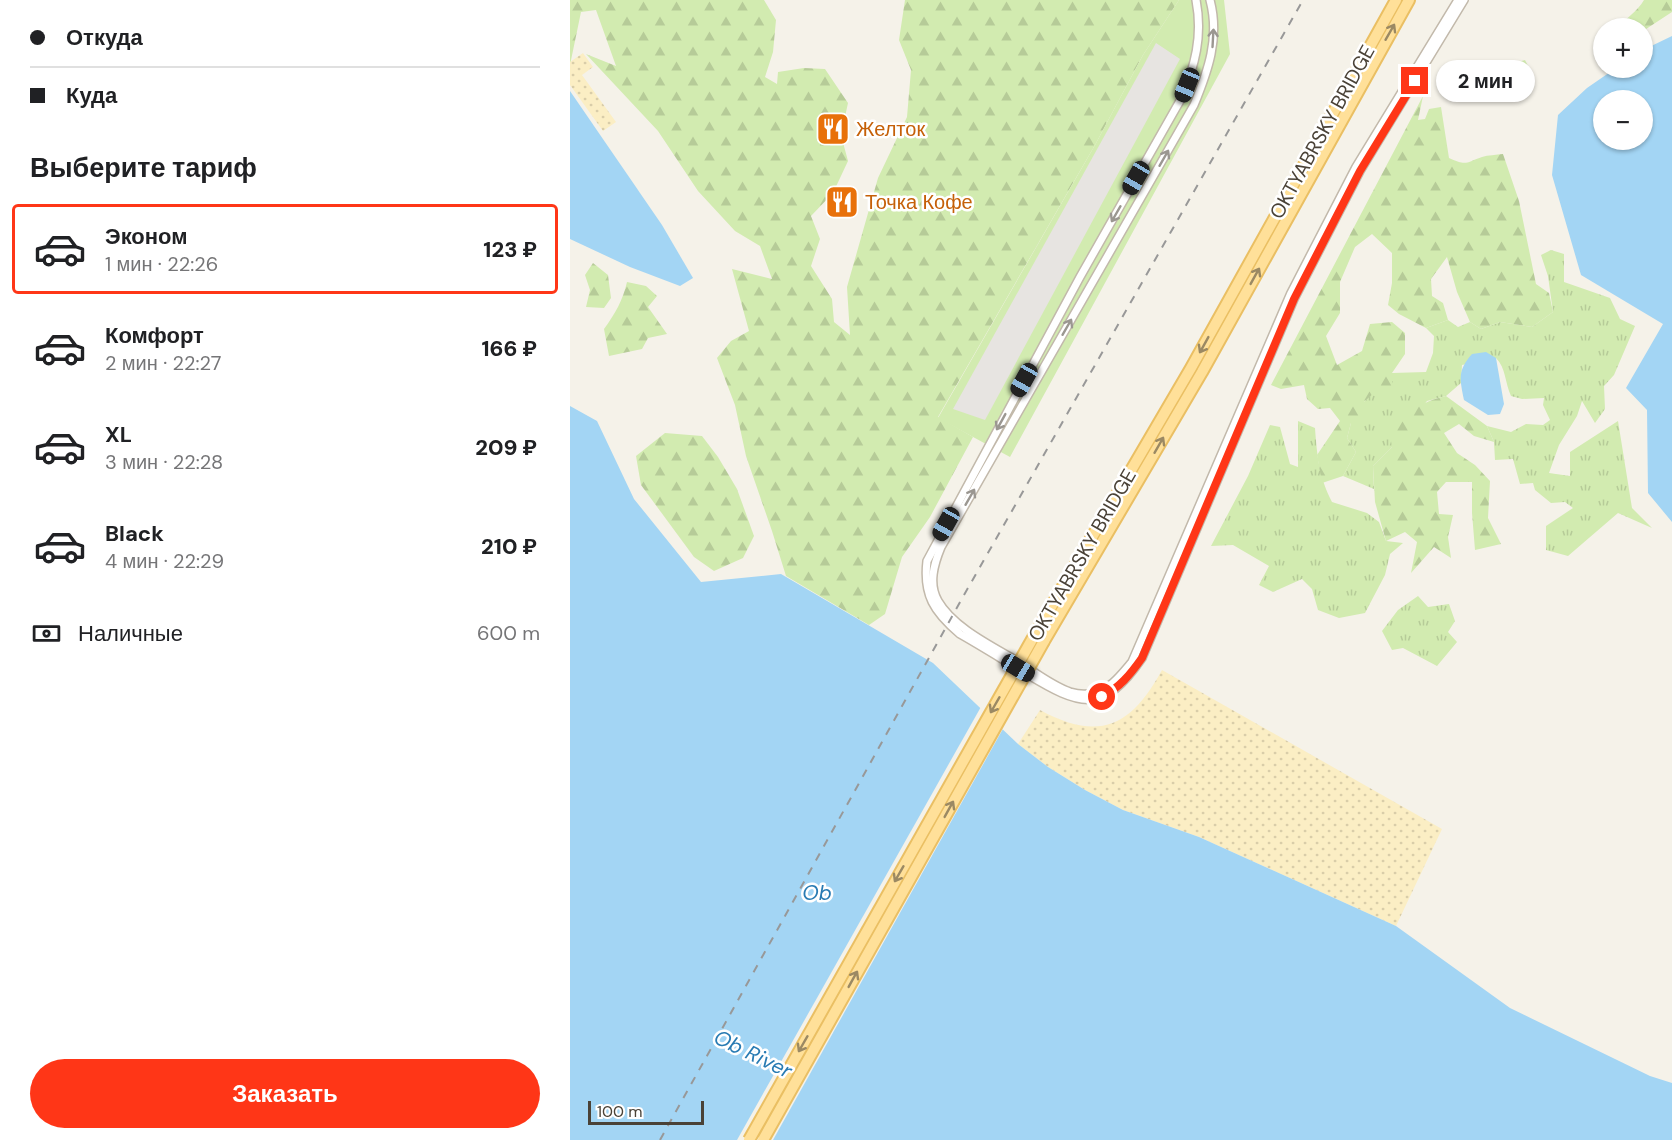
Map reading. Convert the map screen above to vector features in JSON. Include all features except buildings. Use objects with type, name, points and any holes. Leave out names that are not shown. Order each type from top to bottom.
[{"type":"main road","name":"OKTYABRSKY BRIDGE","points":[[762,1140],[1039,638],[1396,0]]},
{"type":"main road","name":"OKTYABRSKY BRIDGE","points":[[748,1140],[1039,638],[1202,372],[1408,0]]},
{"type":"street","points":[[1196,0],[1198,45],[1193,70],[1181,99],[1080,277],[927,561],[925,578],[928,594],[932,604],[949,624],[960,634],[1056,692],[1077,699],[1095,699],[1116,689],[1129,677],[1142,658],[1294,299],[1360,171],[1464,0]]},
{"type":"street","points":[[1210,0],[1214,41],[1207,75],[1194,105],[941,547],[935,563],[933,578],[935,592],[938,600],[953,619],[1042,677],[1077,693],[1093,693],[1109,686],[1132,662],[1296,284],[1356,167],[1458,0]]},
{"type":"street","points":[[1380,28],[1389,0]]},
{"type":"green space","points":[[570,0],[764,0],[776,20],[773,52],[765,77],[777,84],[778,72],[804,68],[825,69],[848,103],[841,135],[848,161],[833,193],[811,216],[820,239],[811,266],[832,299],[834,322],[850,335],[847,287],[878,178],[907,117],[911,70],[899,40],[905,0],[1179,0],[1143,55],[1095,145],[938,417],[973,437],[930,517],[902,557],[885,614],[869,625],[786,576],[746,456],[735,405],[717,358],[731,341],[749,331],[732,269],[772,279],[760,246],[735,231],[698,191],[658,131],[586,54],[616,66],[596,10],[581,12],[570,65]]},
{"type":"green space","points":[[1179,0],[1224,0],[1230,54],[1010,457],[938,418],[1095,145],[1143,55]]},
{"type":"green space","points":[[1644,0],[1672,0],[1672,12],[1653,24],[1653,18],[1628,18]]},
{"type":"green space","points":[[1525,60],[1529,68],[1503,80],[1495,69]]},
{"type":"green space","points":[[1423,96],[1418,120],[1425,119],[1429,109],[1441,107],[1449,158],[1466,163],[1484,156],[1503,154],[1519,201],[1536,284],[1549,293],[1553,312],[1532,327],[1500,322],[1481,329],[1470,322],[1457,292],[1447,257],[1431,279],[1432,296],[1443,303],[1448,320],[1426,328],[1399,314],[1388,305],[1392,283],[1392,253],[1372,234],[1355,247],[1340,282],[1340,313],[1326,336],[1337,365],[1362,351],[1370,324],[1392,322],[1405,333],[1405,354],[1392,373],[1392,391],[1376,391],[1364,402],[1364,423],[1351,423],[1347,438],[1356,452],[1343,476],[1322,483],[1317,455],[1340,421],[1330,408],[1318,409],[1307,399],[1304,385],[1281,389],[1271,385]]},
{"type":"green space","points":[[1551,250],[1564,254],[1564,282],[1610,298],[1620,319],[1635,326],[1614,375],[1604,386],[1605,409],[1595,423],[1582,401],[1577,416],[1559,445],[1549,473],[1570,476],[1570,452],[1618,421],[1632,508],[1652,528],[1618,513],[1568,556],[1546,550],[1546,526],[1573,508],[1565,502],[1551,503],[1535,490],[1533,483],[1520,484],[1513,459],[1495,460],[1494,442],[1487,426],[1511,432],[1526,424],[1543,425],[1550,420],[1543,405],[1544,398],[1522,399],[1511,396],[1502,366],[1496,358],[1462,365],[1461,383],[1446,396],[1427,401],[1392,447],[1373,466],[1374,489],[1343,476],[1356,452],[1347,438],[1351,423],[1364,423],[1364,402],[1392,373],[1426,372],[1433,353],[1434,336],[1426,328],[1448,320],[1458,327],[1470,322],[1481,329],[1500,322],[1532,327],[1553,312],[1548,276],[1541,255]]},
{"type":"green space","points":[[593,263],[608,275],[611,298],[604,308],[586,307],[590,290],[585,275]]},
{"type":"green space","points":[[627,282],[646,286],[657,296],[648,307],[667,334],[648,338],[642,349],[609,356],[604,329],[618,307]]},
{"type":"green space","points":[[1446,396],[1487,426],[1494,442],[1474,436],[1459,424],[1444,433],[1457,453],[1475,465],[1490,481],[1488,518],[1501,544],[1475,550],[1472,482],[1446,482],[1437,492],[1439,514],[1453,515],[1448,537],[1451,558],[1434,547],[1411,573],[1417,542],[1405,532],[1386,541],[1375,502],[1373,466],[1392,447],[1389,429],[1415,408]]},
{"type":"green space","points":[[1298,421],[1315,428],[1319,466],[1332,502],[1367,513],[1379,522],[1386,541],[1403,543],[1390,554],[1385,575],[1365,613],[1339,618],[1318,610],[1312,589],[1302,579],[1273,592],[1259,585],[1269,566],[1233,545],[1211,546],[1248,476],[1270,425],[1280,427],[1290,464],[1298,467]]},
{"type":"green space","points":[[665,433],[702,436],[718,457],[737,489],[754,536],[743,558],[714,571],[694,557],[641,485],[636,456]]},
{"type":"green space","points":[[1418,596],[1428,607],[1449,604],[1455,621],[1448,632],[1457,642],[1437,666],[1403,648],[1392,650],[1382,631],[1398,610]]},
{"type":"sand","points":[[583,53],[593,67],[582,75],[616,122],[603,131],[570,85],[570,62]]},
{"type":"sand","points":[[1162,670],[1442,829],[1396,926],[1199,837],[1123,810],[1048,767],[1018,744],[1040,710],[1061,720],[1080,725],[1096,726],[1111,723],[1125,716],[1138,705]]},
{"type":"shaded area","points":[[1156,43],[1180,59],[985,420],[953,409]]},
{"type":"water","points":[[1672,36],[1672,522],[1648,493],[1647,410],[1626,388],[1663,324],[1581,275],[1552,175],[1558,115],[1602,78],[1653,78],[1653,45]]},
{"type":"water","points":[[570,91],[662,225],[693,278],[680,286],[630,267],[570,239]]},
{"type":"water","points":[[1486,352],[1496,358],[1504,404],[1500,414],[1488,415],[1464,400],[1461,376],[1464,365],[1472,354]]},
{"type":"water","name":"Ob","points":[[570,406],[597,421],[634,499],[701,582],[781,574],[933,663],[1018,744],[1048,767],[1085,790],[1123,810],[1199,837],[1396,926],[1510,1008],[1650,1076],[1672,1083],[1672,1140],[570,1140]]},
{"type":"pier","points":[[982,705],[1004,727],[773,1140],[737,1140]]},
{"type":"railway","points":[[660,1140],[964,595],[1303,0]]},
{"type":"place","name":"Желток","points":[[833,129]]},
{"type":"place","name":"Точка Кофе","points":[[842,202]]},
{"type":"route","points":[[1102,697],[1116,689],[1129,677],[1142,658],[1294,299],[1360,171],[1415,81]]},
{"type":"water label","name":"Ob River","points":[[753,1054]]}]
